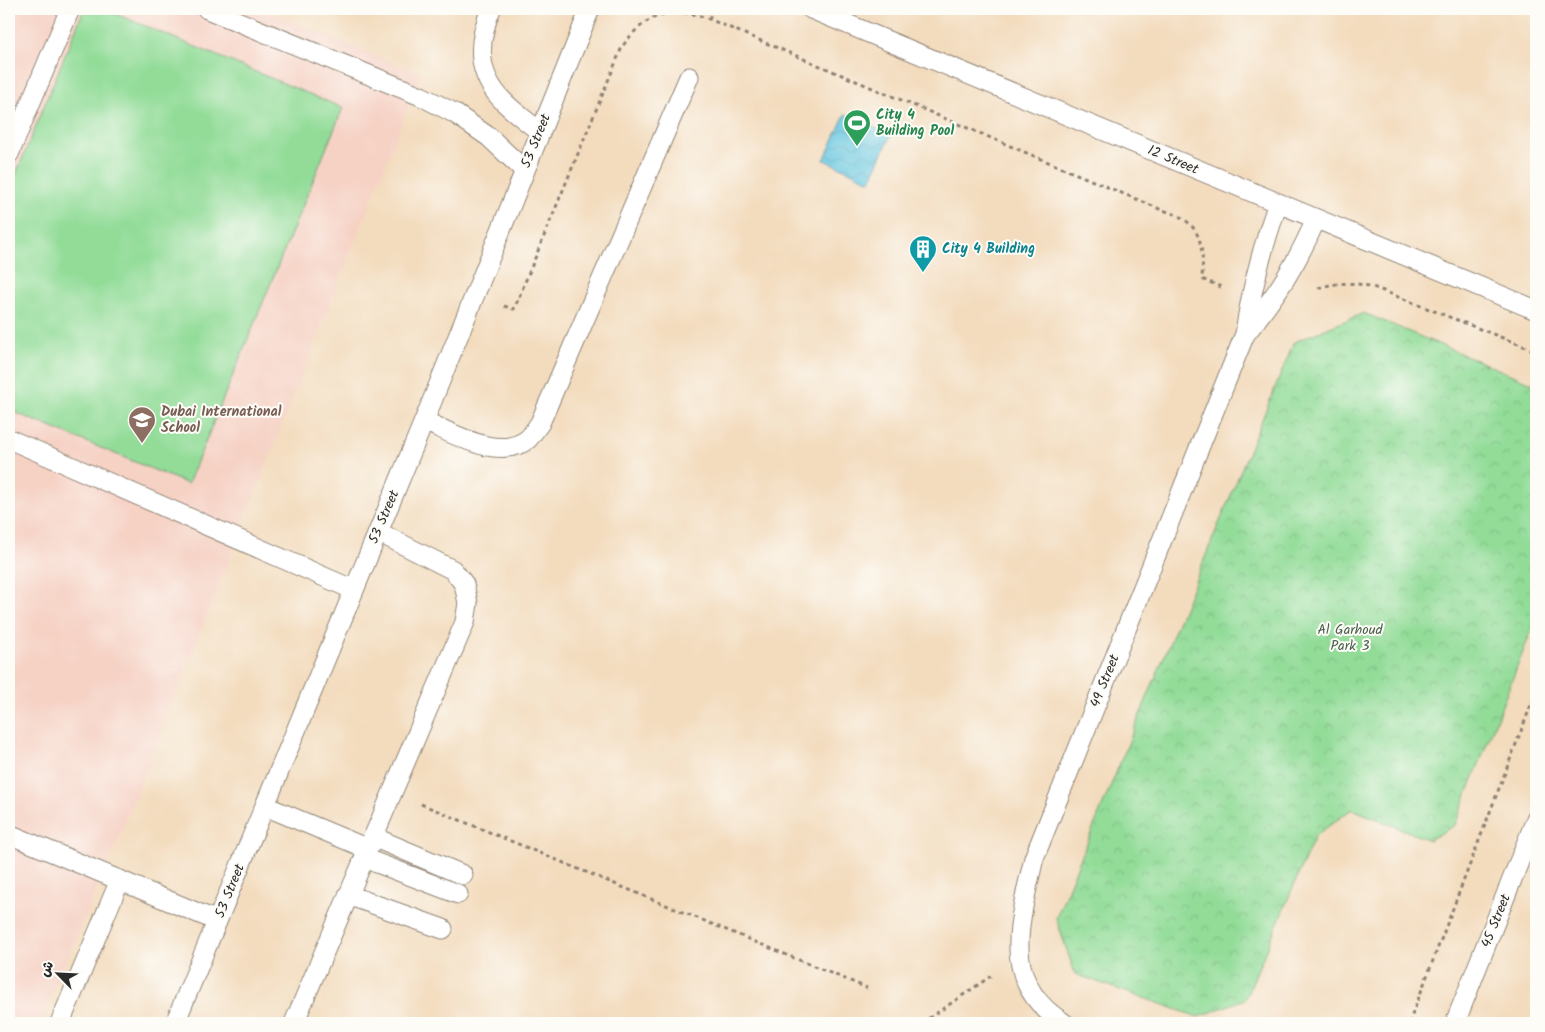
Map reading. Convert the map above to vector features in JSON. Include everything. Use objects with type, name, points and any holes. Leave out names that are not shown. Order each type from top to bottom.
[{"type":"lane","points":[[9,154],[70,9]]},
{"type":"lane","points":[[207,9],[421,96],[454,113],[489,136],[524,170]]},
{"type":"lane","points":[[491,9],[481,38],[481,61],[489,83],[503,102],[540,132]]},
{"type":"lane","name":"53 Street","points":[[175,1023],[424,421],[590,9]]},
{"type":"lane","name":"12 Street","points":[[811,9],[1536,310]]},
{"type":"lane","points":[[424,421],[487,447],[501,448],[516,445],[528,438],[540,423],[689,77]]},
{"type":"lane","points":[[1245,334],[1249,300],[1278,203]]},
{"type":"lane","points":[[1245,334],[1286,280],[1303,250],[1316,219]]},
{"type":"lane","name":"49 Street","points":[[1064,1023],[1038,1003],[1024,979],[1018,958],[1018,931],[1034,858],[1245,334]]},
{"type":"lane","points":[[9,439],[354,590]]},
{"type":"lane","points":[[294,1023],[464,622],[468,603],[464,584],[453,570],[378,532]]},
{"type":"lane","points":[[265,806],[368,848],[458,894]]},
{"type":"lane","name":"45 Street","points":[[1455,1023],[1536,819]]},
{"type":"lane","points":[[9,834],[217,921]]},
{"type":"lane","points":[[368,848],[462,876]]},
{"type":"lane","points":[[60,1023],[120,880]]},
{"type":"lane","points":[[348,896],[443,929]]},
{"type":"path","points":[[709,19],[713,9]]},
{"type":"path","points":[[475,294],[514,309],[622,46],[633,32],[646,21],[662,15],[679,12],[694,13],[709,19],[1183,218],[1191,224],[1199,238],[1203,254],[1202,279],[1249,300]]},
{"type":"path","points":[[1313,292],[1318,287],[1356,282],[1374,287],[1536,351]]},
{"type":"path","points":[[1409,1023],[1536,692]]},
{"type":"path","points":[[392,792],[867,988]]},
{"type":"path","points":[[922,1023],[1018,958]]},
{"type":"shaded area","name":"Dubai International School","points":[[9,9],[260,9],[421,74],[111,857],[39,1023],[9,1023]]},
{"type":"green space","points":[[84,9],[104,9],[343,108],[188,484],[9,410],[9,191]]},
{"type":"green space","name":"Al Garhoud Park 3","points":[[1364,313],[1536,385],[1536,619],[1455,825],[1429,840],[1352,809],[1315,836],[1245,999],[1198,1017],[1075,974],[1056,918],[1294,342]]},
{"type":"water","name":"City 4 Building Pool","points":[[845,114],[891,135],[870,181],[824,160]]},
{"type":"place","name":"City 4 Building Pool","points":[[857,147]]},
{"type":"place","name":"City 4 Building","points":[[923,273]]},
{"type":"place","name":"Dubai International School","points":[[142,444]]}]
